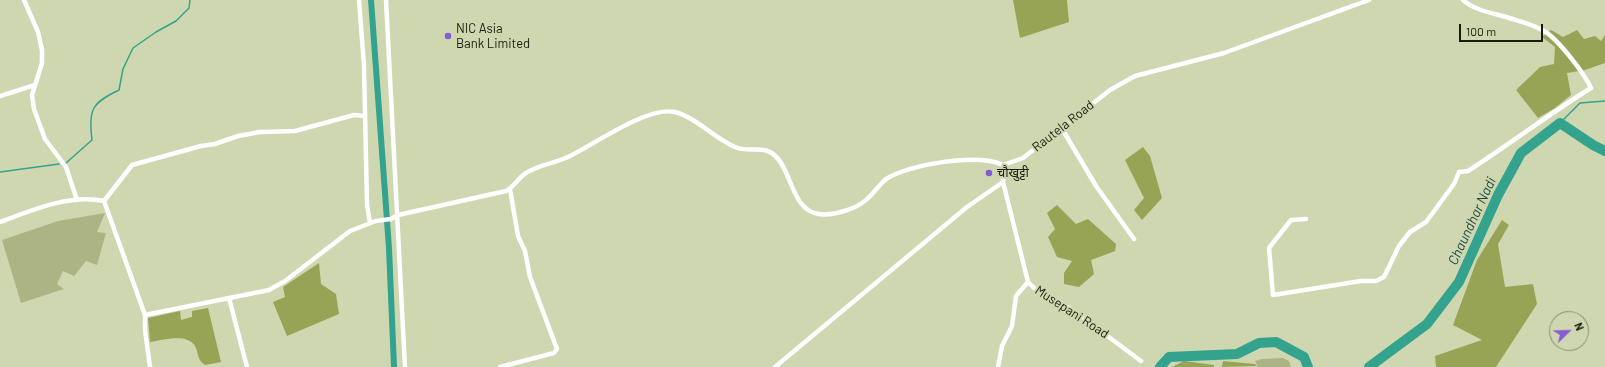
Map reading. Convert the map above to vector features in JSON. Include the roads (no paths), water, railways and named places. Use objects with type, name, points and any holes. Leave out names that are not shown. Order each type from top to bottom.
[{"type":"street","points":[[24,0],[38,32],[42,50],[42,63],[32,95],[39,122],[45,139],[66,167],[77,200]]},
{"type":"street","points":[[359,0],[364,66],[367,205],[370,223]]},
{"type":"street","points":[[386,0],[405,367]]},
{"type":"street","name":"Rautela Road","points":[[1003,165],[1022,158],[1110,90],[1134,76],[1224,53],[1369,0]]},
{"type":"street","points":[[1306,219],[1292,220],[1269,248],[1273,295],[1361,280],[1376,281],[1384,277],[1399,246],[1410,232],[1426,222],[1454,184],[1459,172],[1468,171],[1514,141],[1558,108],[1591,88],[1586,78],[1570,57],[1545,31],[1481,10],[1468,5],[1463,0]]},
{"type":"street","points":[[0,96],[34,85]]},
{"type":"street","points":[[146,315],[268,290],[285,281],[350,231],[376,221],[391,219],[398,215],[510,189],[515,186],[525,173],[567,157],[646,115],[663,111],[676,113],[688,118],[737,148],[760,148],[773,153],[780,161],[800,203],[809,211],[819,214],[836,213],[854,207],[866,200],[886,179],[942,161],[977,159],[995,161],[1003,165],[1002,182],[962,212],[775,367]]},
{"type":"street","points":[[104,201],[132,165],[201,146],[215,144],[238,136],[260,132],[295,131],[354,115],[365,116]]},
{"type":"street","points":[[1061,127],[1096,186],[1134,239]]},
{"type":"street","name":"Musepani Road","points":[[1002,182],[1028,282],[1034,288],[1071,309],[1141,361]]},
{"type":"street","points":[[500,367],[554,353],[557,350],[530,277],[525,251],[518,236],[510,189]]},
{"type":"street","points":[[0,222],[43,206],[91,198],[104,201]]},
{"type":"street","points":[[104,201],[146,315],[145,330],[150,367]]},
{"type":"street","points":[[998,367],[1002,346],[1012,326],[1016,296],[1028,282]]},
{"type":"street","points":[[229,298],[247,367]]},
{"type":"waterway","points":[[66,163],[92,140],[91,121],[94,108],[103,99],[119,90],[123,69],[133,48],[156,32],[176,21],[189,8],[190,0]]},
{"type":"waterway","points":[[371,0],[389,248],[394,367]]},
{"type":"waterway","points":[[1560,123],[1580,103],[1605,101]]},
{"type":"waterway","name":"Chaundhar Nadi","points":[[1369,367],[1427,324],[1459,282],[1498,195],[1521,153],[1560,123],[1593,145],[1605,151]]},
{"type":"waterway","points":[[0,172],[59,164]]},
{"type":"waterway","name":"Chaundhar Nadi","points":[[1160,367],[1169,357],[1237,354],[1259,343],[1276,342],[1304,357],[1308,367]]},
{"type":"place","name":"NIC Asia Bank Limited","points":[[448,36]]},
{"type":"place","name":"चौखुट्टी","points":[[989,173]]}]
